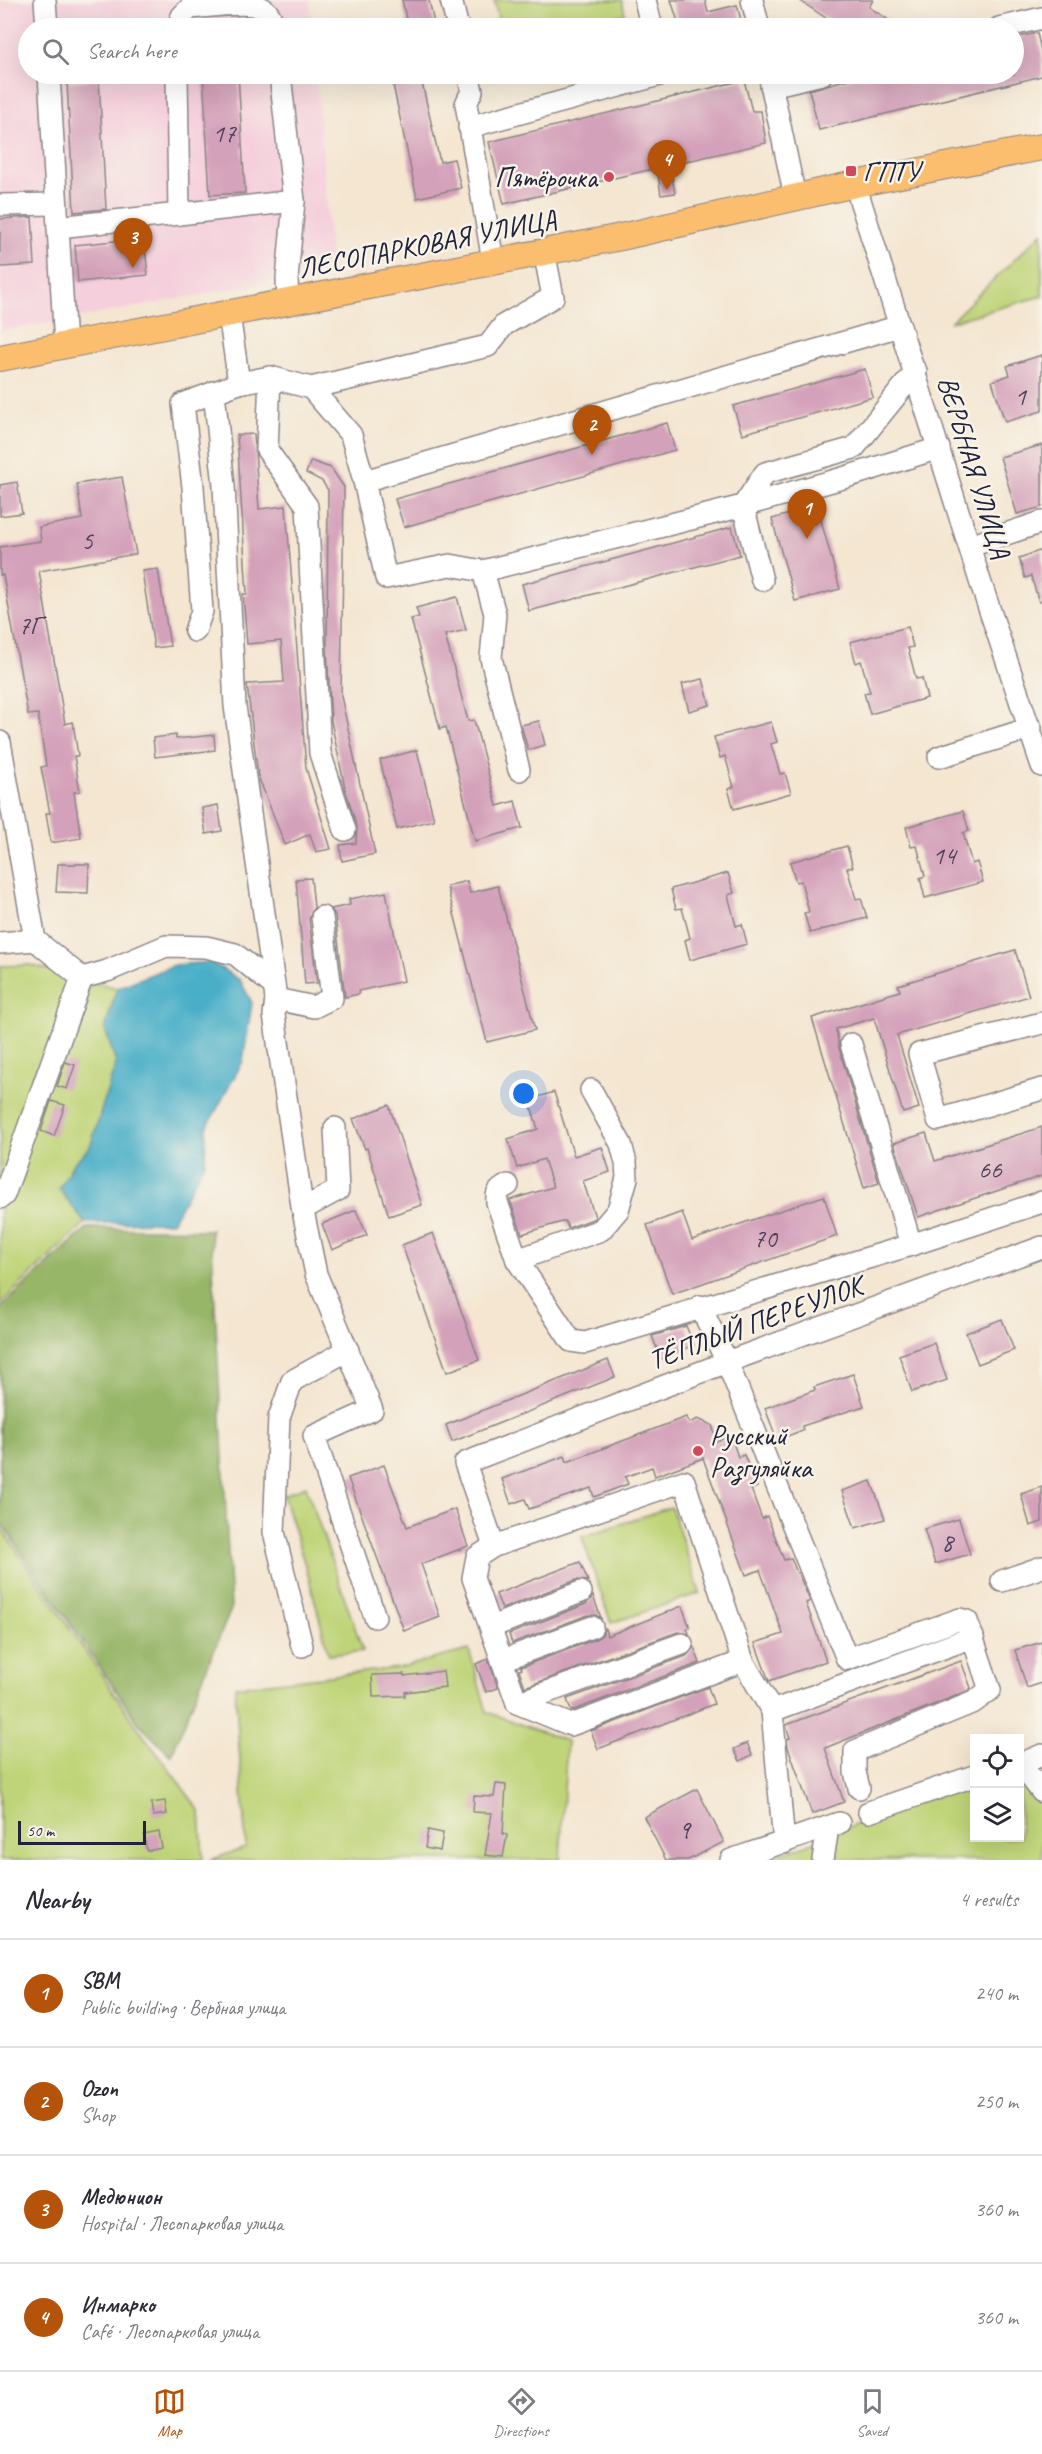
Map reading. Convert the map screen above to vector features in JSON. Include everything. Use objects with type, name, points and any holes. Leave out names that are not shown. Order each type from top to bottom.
[{"type":"main road","name":"ЛЕСОПАРКОВАЯ УЛИЦА","points":[[0,358],[621,237],[855,184],[1042,147]]},
{"type":"street","points":[[45,0],[46,18]]},
{"type":"street","points":[[451,0],[456,18]]},
{"type":"street","points":[[645,0],[650,18]]},
{"type":"street","points":[[752,0],[756,18]]},
{"type":"street","points":[[1040,0],[1042,11]]},
{"type":"street","points":[[181,18],[190,8],[252,5],[262,8],[272,18]]},
{"type":"street","points":[[1024,22],[1042,18]]},
{"type":"street","points":[[50,84],[65,346]]},
{"type":"street","points":[[177,84],[179,214]]},
{"type":"street","points":[[281,84],[294,201],[287,279],[288,303]]},
{"type":"street","points":[[470,84],[472,91],[466,104],[493,261]]},
{"type":"street","points":[[469,127],[626,84]]},
{"type":"street","points":[[771,84],[795,197]]},
{"type":"street","name":"ВЕРБНАЯ УЛИЦА","points":[[855,184],[1042,766]]},
{"type":"street","points":[[58,227],[294,201]]},
{"type":"street","points":[[0,205],[56,204]]},
{"type":"street","points":[[195,631],[202,611],[193,487],[183,404],[239,383],[270,377],[311,388],[488,346],[504,325],[553,297],[544,251]]},
{"type":"street","points":[[229,314],[239,383]]},
{"type":"street","points":[[364,482],[900,326]]},
{"type":"street","points":[[762,580],[743,506],[765,473],[854,448],[916,371]]},
{"type":"street","points":[[270,377],[267,450],[307,506],[320,753],[345,830]]},
{"type":"street","points":[[311,388],[351,435],[386,578],[450,565],[483,572],[743,506],[939,448]]},
{"type":"street","points":[[214,392],[224,486],[236,706],[275,993],[274,1015],[302,1206],[316,1274],[372,1410],[314,1436],[375,1617]]},
{"type":"street","points":[[970,546],[1042,522]]},
{"type":"street","points":[[483,572],[495,614],[491,658],[519,770]]},
{"type":"street","points":[[939,757],[1031,728]]},
{"type":"street","points":[[0,742],[35,940],[82,978]]},
{"type":"street","points":[[82,978],[107,971],[166,946],[206,946],[235,954],[275,993],[314,1007],[332,998],[322,917]]},
{"type":"street","points":[[0,943],[35,940]]},
{"type":"street","points":[[0,1198],[4,1195],[82,978]]},
{"type":"street","points":[[1042,1023],[919,1054],[938,1120],[1042,1089]]},
{"type":"street","points":[[851,1044],[911,1245]]},
{"type":"street","points":[[517,1260],[602,1230],[618,1210],[627,1178],[626,1163],[621,1144],[591,1090]]},
{"type":"street","points":[[302,1206],[312,1204],[338,1190],[335,1128]]},
{"type":"street","points":[[508,1185],[496,1195],[496,1202],[517,1260],[571,1341],[585,1343],[700,1306],[911,1245],[1042,1202]]},
{"type":"street","name":"ТЁПЛЫЙ ПЕРЕУЛОК","points":[[494,1546],[465,1463],[727,1362],[1042,1247]]},
{"type":"street","points":[[700,1306],[727,1362],[847,1659],[960,1619],[967,1621],[973,1637],[990,1690],[974,1702],[855,1751],[855,1772],[859,1788]]},
{"type":"street","points":[[302,1647],[274,1532],[279,1418],[292,1381],[348,1350]]},
{"type":"street","points":[[742,1661],[571,1725],[517,1703],[473,1578],[477,1557],[494,1546],[684,1480],[742,1661],[772,1711],[784,1843]]},
{"type":"street","points":[[1002,1581],[1042,1568]]},
{"type":"street","points":[[490,1627],[581,1592]]},
{"type":"street","points":[[503,1660],[592,1627]]},
{"type":"street","points":[[772,1711],[973,1637]]},
{"type":"street","points":[[517,1703],[682,1644]]},
{"type":"street","points":[[1024,1762],[1042,1755]]},
{"type":"street","points":[[1024,1769],[1042,1792]]},
{"type":"street","points":[[869,1812],[970,1778]]},
{"type":"street","points":[[731,1860],[833,1825],[823,1860]]},
{"type":"shaded area","points":[[0,0],[310,0],[311,18],[18,18],[18,84],[317,84],[332,270],[0,331]]},
{"type":"green space","points":[[494,0],[622,0],[625,14],[608,18],[498,18]]},
{"type":"green space","points":[[1042,233],[1042,296],[950,322]]},
{"type":"green space","points":[[30,965],[117,988],[105,1029],[116,1063],[90,1147],[73,1164],[60,1189],[85,1223],[0,1304],[0,966]]},
{"type":"green space","points":[[87,1228],[211,1230],[231,1609],[171,1756],[139,1724],[0,1521],[0,1308]]},
{"type":"green space","points":[[306,1486],[363,1651],[329,1655],[309,1578],[283,1495]]},
{"type":"green space","points":[[671,1507],[700,1593],[611,1623],[582,1537]]},
{"type":"green space","points":[[0,1526],[135,1724],[200,1811],[203,1860],[0,1860]]},
{"type":"green space","points":[[469,1650],[487,1712],[567,1741],[560,1860],[209,1860],[246,1848],[235,1687],[398,1668]]},
{"type":"green space","points":[[1042,1761],[1042,1860],[757,1860],[804,1846],[890,1809],[970,1786],[970,1842],[1024,1842],[1024,1769]]},
{"type":"water","points":[[211,962],[240,980],[252,1003],[243,1061],[206,1129],[205,1162],[172,1222],[85,1223],[59,1189],[73,1164],[90,1147],[116,1063],[105,1029],[117,988],[174,965]]},
{"type":"building","points":[[402,0],[429,0],[433,18],[406,18]]},
{"type":"building","points":[[671,0],[705,0],[708,12],[737,5],[740,18],[677,18]]},
{"type":"building","points":[[799,0],[873,0],[869,7],[886,18],[826,18]]},
{"type":"building","points":[[1037,33],[1042,55],[1042,76],[1024,80],[1024,36]]},
{"type":"building","points":[[67,84],[99,84],[106,209],[74,212]]},
{"type":"building","points":[[204,84],[239,84],[245,193],[210,195]]},
{"type":"building","points":[[393,84],[422,84],[440,162],[454,159],[461,188],[417,198]]},
{"type":"building","points":[[728,84],[745,84],[752,111],[761,111],[766,143],[670,165],[675,193],[661,195],[657,168],[504,204],[489,142]]},
{"type":"building","points":[[830,84],[1009,84],[819,130],[809,90]]},
{"type":"building","points":[[32,217],[35,265],[0,267],[0,219]]},
{"type":"building","points":[[144,238],[148,275],[78,282],[75,245]]},
{"type":"building","points":[[1042,355],[1042,411],[1005,422],[992,381],[1010,375],[1007,366]]},
{"type":"building","points":[[865,369],[873,397],[742,434],[733,406]]},
{"type":"building","points":[[667,423],[675,450],[404,527],[395,499]]},
{"type":"building","points":[[254,434],[259,509],[286,506],[306,768],[331,849],[316,852],[310,834],[285,845],[258,776],[247,684],[284,682],[281,641],[247,644],[243,594],[247,594],[237,435]]},
{"type":"building","points":[[1042,445],[1042,507],[1017,514],[1000,457]]},
{"type":"building","points":[[311,461],[331,468],[344,487],[341,696],[375,854],[342,861],[340,845],[356,843],[357,827],[345,788],[331,721],[327,645],[328,490],[322,481],[306,473]]},
{"type":"building","points":[[122,477],[136,554],[39,571],[65,724],[73,722],[78,756],[74,756],[80,791],[74,792],[81,838],[51,843],[46,813],[50,813],[41,767],[46,766],[38,714],[28,715],[3,575],[0,575],[0,547],[41,541],[39,527],[82,519],[77,484]]},
{"type":"building","points":[[17,482],[22,513],[0,516],[0,485]]},
{"type":"building","points":[[817,506],[840,589],[795,601],[772,519]]},
{"type":"building","points":[[732,527],[740,555],[529,611],[522,584]]},
{"type":"building","points":[[1042,550],[1042,602],[1039,602],[1031,576],[1025,578],[1019,558]]},
{"type":"building","points":[[158,569],[170,646],[154,648],[142,571]]},
{"type":"building","points":[[457,597],[466,630],[445,635],[468,721],[474,720],[497,806],[515,801],[522,828],[475,841],[446,727],[440,729],[411,619],[419,617],[416,608]]},
{"type":"building","points":[[908,627],[913,647],[908,648],[916,679],[922,678],[927,698],[870,714],[864,693],[870,692],[861,661],[856,663],[850,642]]},
{"type":"building","points":[[703,679],[710,705],[689,711],[682,684]]},
{"type":"building","points":[[539,721],[545,745],[528,750],[521,725]]},
{"type":"building","points":[[771,722],[777,742],[771,744],[780,774],[785,773],[791,793],[734,809],[728,789],[734,787],[725,756],[720,758],[714,737]]},
{"type":"building","points":[[176,735],[176,739],[214,735],[215,750],[155,757],[153,738]]},
{"type":"building","points":[[417,750],[434,820],[397,829],[380,760]]},
{"type":"building","points":[[218,805],[222,831],[206,834],[202,808]]},
{"type":"building","points":[[963,811],[969,831],[963,833],[972,864],[977,862],[983,882],[925,898],[920,878],[925,876],[917,846],[911,847],[906,827]]},
{"type":"building","points":[[847,846],[853,867],[847,868],[856,899],[861,898],[867,918],[810,933],[804,913],[809,912],[801,881],[796,882],[790,862]]},
{"type":"building","points":[[58,864],[89,864],[88,893],[56,892]]},
{"type":"building","points":[[728,873],[734,893],[728,895],[736,926],[742,924],[747,944],[690,960],[685,940],[690,938],[682,908],[676,909],[671,889]]},
{"type":"building","points":[[311,878],[314,907],[309,919],[317,983],[305,984],[296,879]]},
{"type":"building","points":[[467,881],[470,893],[498,886],[535,1030],[487,1042],[447,886]]},
{"type":"building","points":[[386,892],[404,981],[358,991],[359,994],[345,997],[335,915],[331,909],[350,905],[349,899]]},
{"type":"building","points":[[1015,950],[1029,996],[897,1035],[919,1108],[903,1113],[874,1018],[836,1029],[839,1048],[879,1183],[864,1188],[812,1018],[900,991],[898,985]]},
{"type":"building","points":[[65,1062],[75,1065],[67,1089],[57,1086]]},
{"type":"building","points":[[554,1092],[574,1156],[602,1147],[610,1172],[583,1181],[595,1217],[593,1219],[568,1228],[565,1221],[522,1234],[510,1200],[553,1187],[544,1159],[517,1168],[508,1139],[538,1129],[529,1100]]},
{"type":"building","points":[[51,1101],[65,1105],[54,1136],[41,1131]]},
{"type":"building","points":[[389,1105],[422,1205],[389,1216],[367,1148],[365,1149],[353,1119]]},
{"type":"building","points":[[1042,1127],[1042,1176],[918,1217],[894,1143],[926,1133],[935,1161]]},
{"type":"building","points":[[824,1196],[837,1236],[672,1294],[647,1225],[682,1212],[692,1240]]},
{"type":"building","points":[[356,1210],[367,1235],[332,1250],[322,1224]]},
{"type":"building","points":[[433,1233],[479,1360],[447,1372],[402,1245]]},
{"type":"building","points":[[1002,1319],[1014,1350],[978,1364],[966,1333]]},
{"type":"building","points":[[686,1326],[694,1345],[661,1359],[652,1336]]},
{"type":"building","points":[[934,1343],[947,1380],[912,1392],[899,1355]]},
{"type":"building","points":[[608,1360],[615,1377],[452,1442],[446,1425]]},
{"type":"building","points":[[853,1374],[864,1406],[802,1426],[803,1430],[777,1440],[765,1408],[815,1390],[814,1387]]},
{"type":"building","points":[[686,1417],[689,1423],[698,1419],[712,1425],[717,1441],[731,1436],[738,1457],[744,1455],[757,1487],[751,1489],[762,1519],[767,1516],[784,1560],[791,1558],[810,1601],[806,1603],[826,1661],[769,1681],[755,1643],[783,1634],[760,1570],[746,1575],[703,1458],[655,1476],[652,1467],[625,1477],[628,1484],[594,1497],[591,1488],[529,1509],[525,1499],[511,1504],[502,1479],[565,1456],[567,1462]]},
{"type":"building","points":[[384,1465],[407,1527],[455,1509],[468,1546],[421,1564],[440,1617],[404,1631],[348,1478]]},
{"type":"building","points":[[871,1481],[885,1519],[855,1528],[842,1491]]},
{"type":"building","points":[[1042,1487],[1042,1522],[1030,1526],[1021,1494]]},
{"type":"building","points":[[959,1519],[970,1554],[935,1564],[924,1529]]},
{"type":"building","points":[[580,1562],[588,1581],[576,1580],[502,1609],[496,1594]]},
{"type":"building","points":[[593,1596],[601,1618],[588,1615],[512,1643],[509,1634],[586,1604]]},
{"type":"building","points":[[682,1606],[690,1628],[687,1629],[689,1634],[678,1632],[525,1687],[519,1670],[522,1669],[521,1667],[596,1639],[602,1635],[605,1628],[607,1636]]},
{"type":"building","points":[[1042,1642],[1042,1683],[1027,1688],[1015,1650]]},
{"type":"building","points":[[694,1647],[700,1663],[571,1711],[567,1699],[686,1656]]},
{"type":"building","points":[[488,1659],[498,1688],[486,1692],[476,1664]]},
{"type":"building","points":[[961,1661],[971,1688],[968,1691],[825,1748],[844,1802],[812,1814],[788,1747],[787,1739],[790,1738],[786,1725]]},
{"type":"building","points":[[443,1671],[445,1687],[405,1692],[405,1696],[373,1697],[372,1675],[404,1674],[404,1676]]},
{"type":"building","points":[[708,1687],[714,1704],[598,1749],[591,1731]]},
{"type":"building","points":[[747,1743],[752,1755],[740,1761],[734,1749]]},
{"type":"building","points":[[496,1784],[506,1785],[503,1834],[507,1835],[503,1857],[485,1855],[492,1813],[473,1812],[474,1796],[494,1797]]},
{"type":"building","points":[[697,1789],[724,1842],[688,1860],[666,1860],[644,1817]]},
{"type":"building","points":[[165,1801],[167,1814],[153,1816],[151,1803]]},
{"type":"building","points":[[428,1830],[443,1833],[440,1851],[425,1848]]},
{"type":"building","points":[[159,1832],[162,1848],[147,1851],[144,1835]]},
{"type":"place","name":"ГПТУ","points":[[851,171]]},
{"type":"place","name":"Пятёрочка","points":[[609,177]]},
{"type":"place","name":"Инмарко","points":[[667,190]]},
{"type":"place","name":"Медюнион","points":[[133,268]]},
{"type":"place","name":"Ozon","points":[[592,455]]},
{"type":"place","name":"SBM","points":[[807,539]]},
{"type":"place","name":"Русский Разгуляйка","points":[[698,1451]]}]
